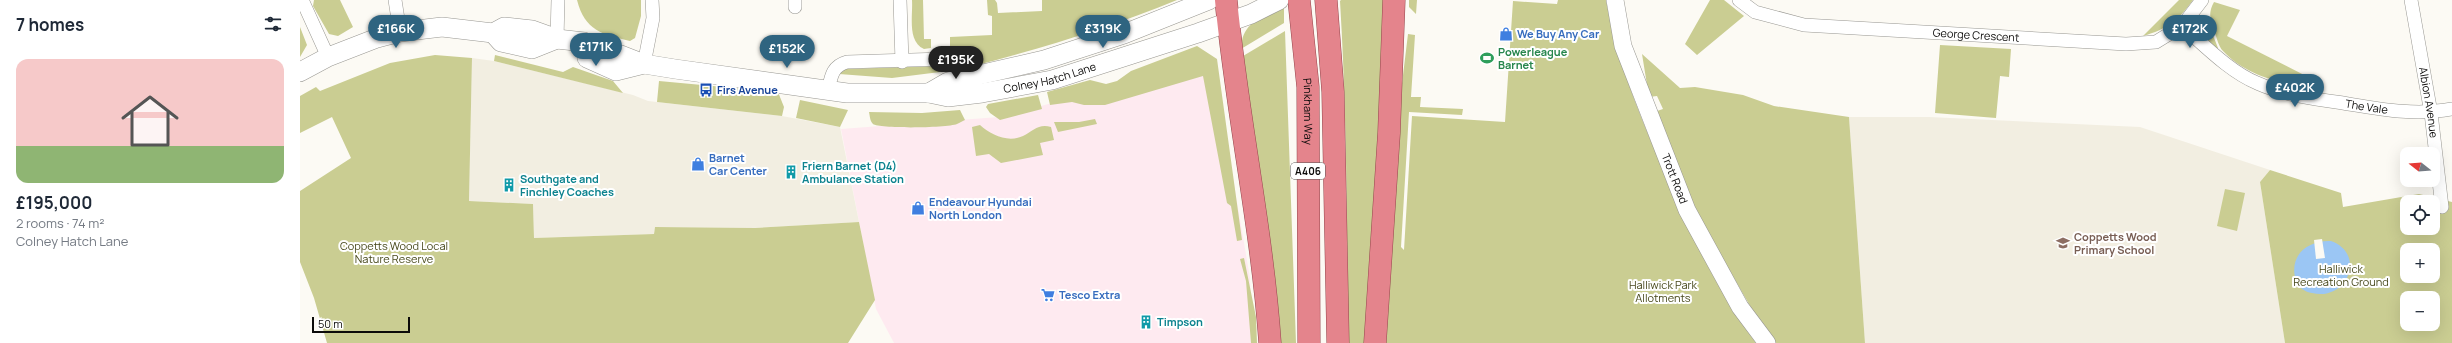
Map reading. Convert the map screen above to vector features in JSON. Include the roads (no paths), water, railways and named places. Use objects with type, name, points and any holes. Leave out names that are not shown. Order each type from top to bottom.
[{"type":"highway","points":[[1226,0],[1257,214],[1270,343]]},
{"type":"highway","name":"Pinkham Way","points":[[1299,0],[1308,87],[1309,343]]},
{"type":"highway","name":"A406","points":[[1326,0],[1333,92],[1338,343]]},
{"type":"highway","points":[[1375,343],[1389,133],[1394,0]]},
{"type":"main road","name":"Colney Hatch Lane","points":[[929,93],[948,82],[1044,60],[1124,34],[1209,0]]},
{"type":"main road","name":"Colney Hatch Lane","points":[[300,72],[328,57],[377,38],[400,32],[442,27],[493,32],[504,27],[532,30],[557,39],[584,42],[604,53],[621,55],[644,64],[828,91],[863,94],[929,93],[948,97],[982,93],[1052,80],[1122,59],[1251,14],[1279,0]]},
{"type":"street","points":[[395,0],[400,32]]},
{"type":"street","points":[[557,39],[558,0]]},
{"type":"street","points":[[644,64],[653,18],[652,0]]},
{"type":"street","points":[[900,0],[902,62]]},
{"type":"street","name":"Trott Road","points":[[1616,0],[1624,46],[1687,210],[1740,307],[1767,343]]},
{"type":"street","name":"George Crescent","points":[[1739,0],[1755,12],[1804,25],[2002,38],[2126,44],[2156,42],[2182,26],[2202,0]]},
{"type":"street","name":"Albion Avenue","points":[[2411,0],[2431,113],[2442,206]]},
{"type":"street","points":[[300,1],[303,2],[328,57]]},
{"type":"street","name":"The Vale","points":[[2182,26],[2218,58],[2256,83],[2298,96],[2398,112],[2431,113],[2452,109]]},
{"type":"street","points":[[828,91],[832,72],[841,64],[943,59],[954,62],[959,68],[962,78]]},
{"type":"water","points":[[2323,241],[2331,241],[2342,247],[2348,256],[2350,266],[2348,275],[2343,284],[2335,290],[2324,294],[2307,292],[2299,286],[2296,281],[2294,272],[2297,257],[2308,246]]},
{"type":"place","name":"We Buy Any Car","points":[[1506,34]]},
{"type":"place","name":"Powerleague Barnet","points":[[1487,58]]},
{"type":"place","name":"Firs Avenue","points":[[706,90]]},
{"type":"place","name":"Barnet Car Center","points":[[698,164]]},
{"type":"place","name":"Friern Barnet (D4) Ambulance Station","points":[[791,172]]},
{"type":"place","name":"Southgate and Finchley Coaches","points":[[509,185]]},
{"type":"place","name":"Endeavour Hyundai North London","points":[[918,208]]},
{"type":"place","name":"Coppetts Wood Primary School","points":[[2063,243]]},
{"type":"place","name":"Tesco Extra","points":[[1048,295]]},
{"type":"place","name":"Timpson","points":[[1146,322]]},
{"type":"park label","name":"Coppetts Wood Local Nature Reserve","points":[[394,252]]},
{"type":"park label","name":"Halliwick Recreation Ground","points":[[2341,275]]},
{"type":"park label","name":"Halliwick Park Allotments","points":[[1663,291]]}]
